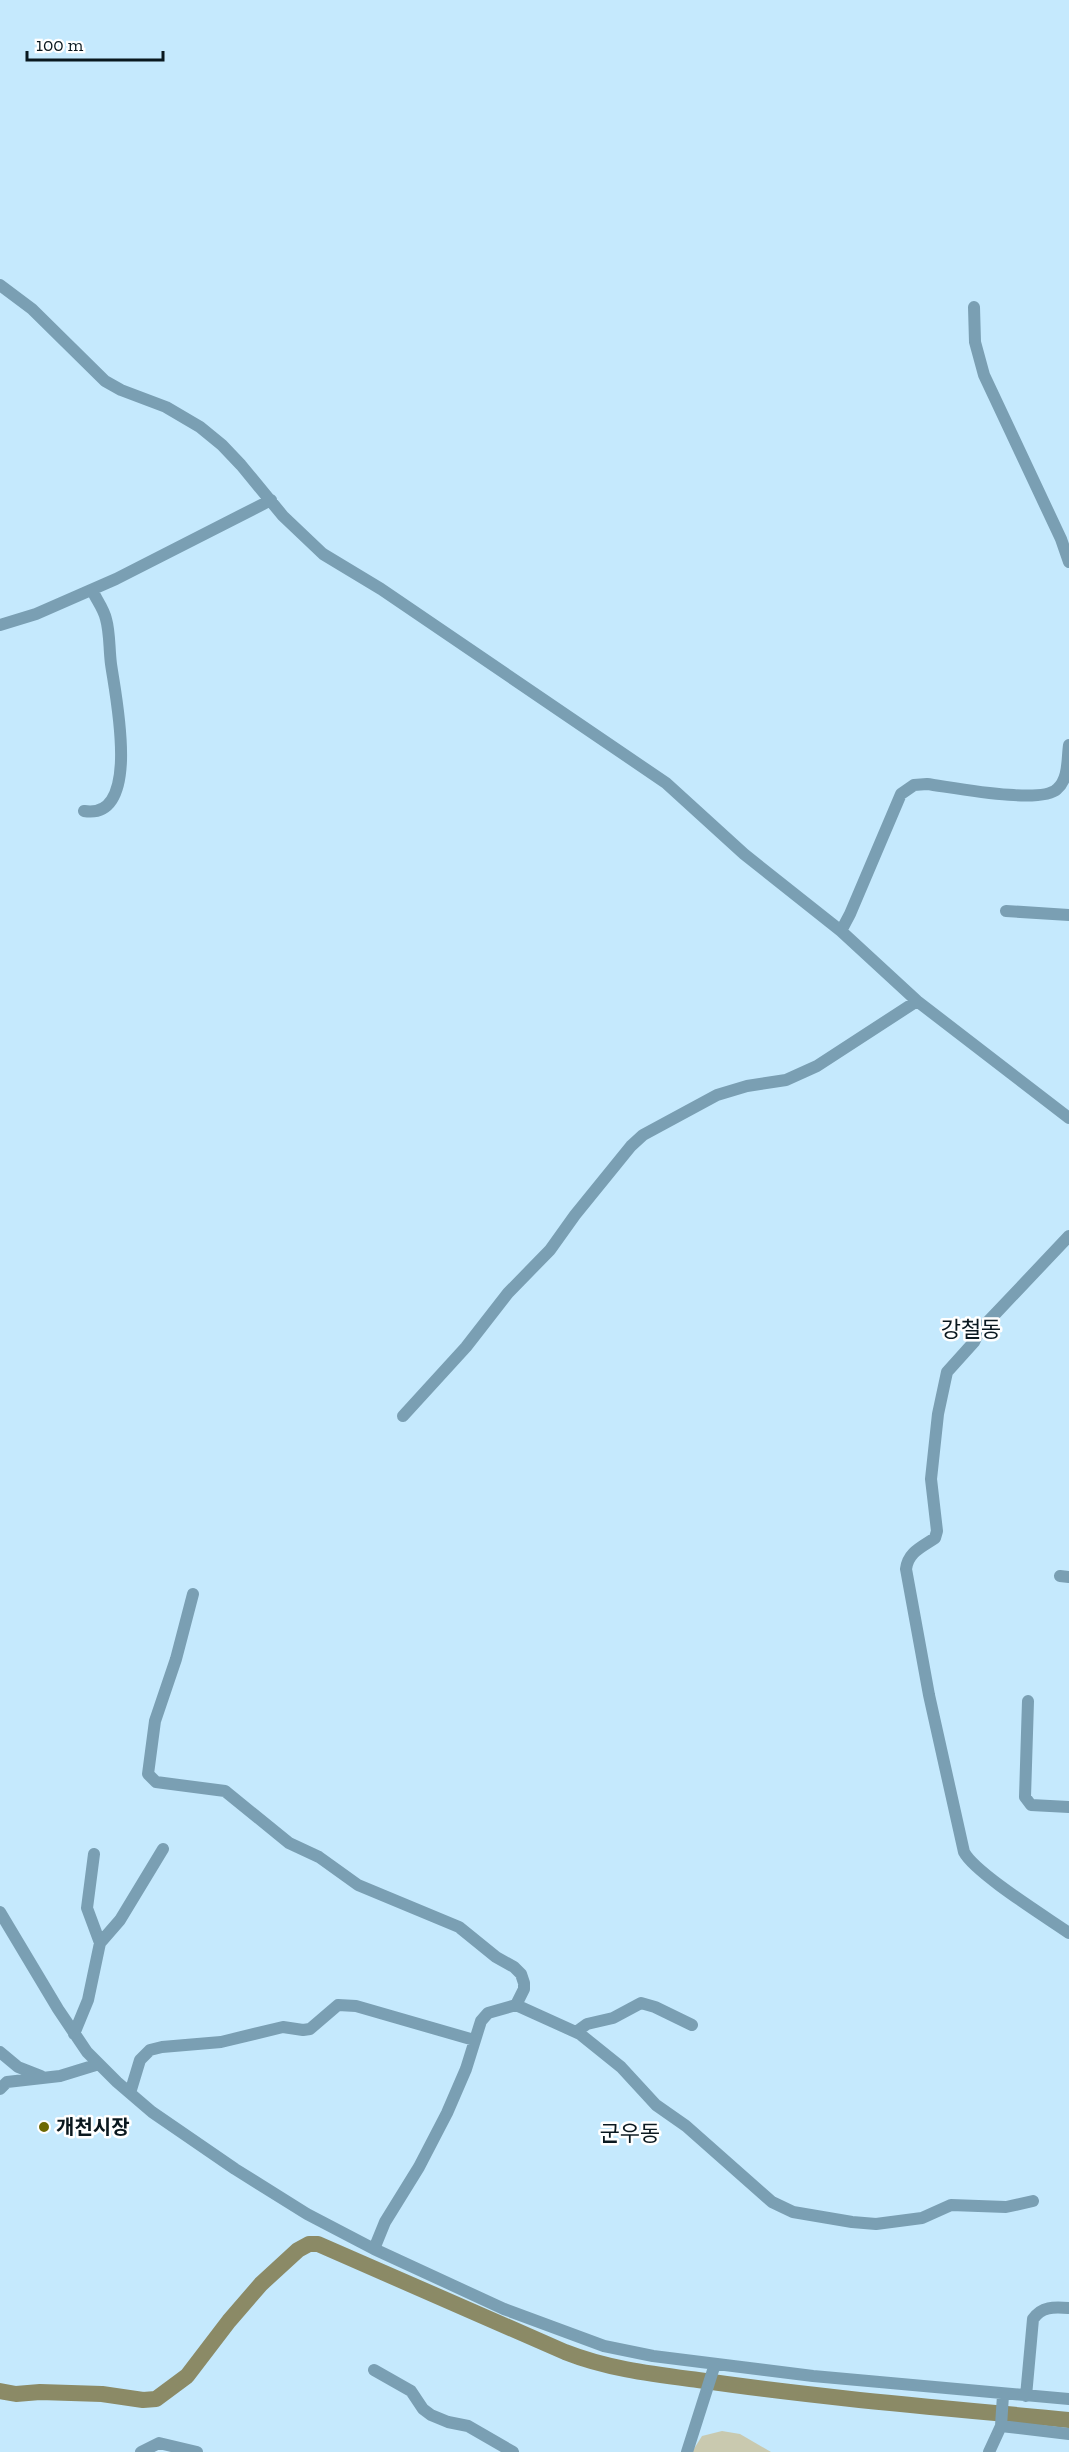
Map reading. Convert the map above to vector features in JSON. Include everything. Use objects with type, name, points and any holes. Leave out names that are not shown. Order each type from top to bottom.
[{"type":"street","points":[[0,285],[32,309],[105,381],[121,390],[166,407],[200,427],[241,465],[283,516],[323,554],[381,589],[666,783],[744,854],[841,931],[917,1001],[1069,1118]]},
{"type":"street","points":[[974,307],[975,342],[984,375],[1061,539],[1069,562]]},
{"type":"street","points":[[0,625],[36,614],[92,590],[271,500]]},
{"type":"street","points":[[84,812],[99,812],[106,807],[113,796],[122,765],[121,727],[106,617],[92,590]]},
{"type":"street","points":[[841,931],[901,794],[907,789],[927,784],[1011,795],[1049,794],[1064,788],[1069,745]]},
{"type":"street","points":[[1006,911],[1069,915]]},
{"type":"street","points":[[403,1416],[466,1347],[508,1293],[550,1250],[631,1146],[643,1135],[723,1093],[747,1086],[786,1080],[801,1074],[917,1001]]},
{"type":"street","points":[[1069,1236],[980,1330],[974,1342],[947,1372],[938,1414],[931,1479],[937,1531],[935,1538],[921,1547],[908,1560],[906,1569],[929,1695],[964,1852],[968,1860],[988,1876],[1069,1934]]},
{"type":"street","points":[[193,1594],[176,1659],[155,1721],[148,1774],[156,1782],[225,1791],[289,1843],[319,1857],[357,1885],[459,1927],[521,1974],[524,1989],[516,2005]]},
{"type":"street","points":[[1028,1701],[1025,1797],[1031,1805],[1069,1807]]},
{"type":"street","points":[[74,2034],[88,2000],[100,1943],[120,1920],[163,1849]]},
{"type":"street","points":[[94,1854],[87,1908],[100,1943]]},
{"type":"street","points":[[0,1912],[74,2034],[99,2064],[152,2112],[235,2169],[307,2214],[504,2309],[604,2346],[713,2369],[1003,2401],[1026,2396],[1069,2399]]},
{"type":"street","points":[[576,2032],[588,2024],[614,2018],[641,2003],[655,2007],[692,2025]]},
{"type":"street","points":[[374,2248],[385,2222],[419,2167],[447,2113],[466,2069],[481,2021],[488,2013],[516,2005],[576,2032],[621,2067],[656,2105],[686,2126],[778,2207],[793,2212],[876,2224],[922,2218],[951,2205],[1006,2207],[1033,2200]]},
{"type":"street","points":[[130,2093],[140,2060],[150,2050],[221,2042],[283,2027],[309,2029],[338,2006],[356,2006],[474,2040]]},
{"type":"street","points":[[0,2052],[18,2067],[45,2078]]},
{"type":"street","points":[[0,2089],[7,2082],[60,2076],[99,2064]]},
{"type":"street","points":[[1026,2396],[1033,2319],[1036,2313],[1049,2307],[1069,2308]]},
{"type":"street","points":[[687,2452],[713,2369]]},
{"type":"street","points":[[375,2370],[411,2391],[423,2409],[431,2415],[448,2422],[468,2426],[513,2452]]},
{"type":"street","points":[[989,2452],[1001,2426],[1003,2401]]},
{"type":"street","points":[[1001,2426],[1069,2434]]},
{"type":"street","points":[[141,2452],[159,2443],[196,2452]]},
{"type":"green space","points":[[722,2431],[740,2434],[771,2452],[692,2452],[702,2436]]},
{"type":"waterway","points":[[0,2391],[16,2394],[40,2392],[102,2394],[143,2400],[156,2399],[187,2376],[261,2284],[298,2250],[309,2244],[318,2244],[565,2352],[614,2367],[790,2392],[1069,2420]]},
{"type":"place","name":"개천시장","points":[[44,2127]]},
{"type":"district","name":"강철동","points":[[971,1329]]},
{"type":"district","name":"군우동","points":[[630,2133]]}]
